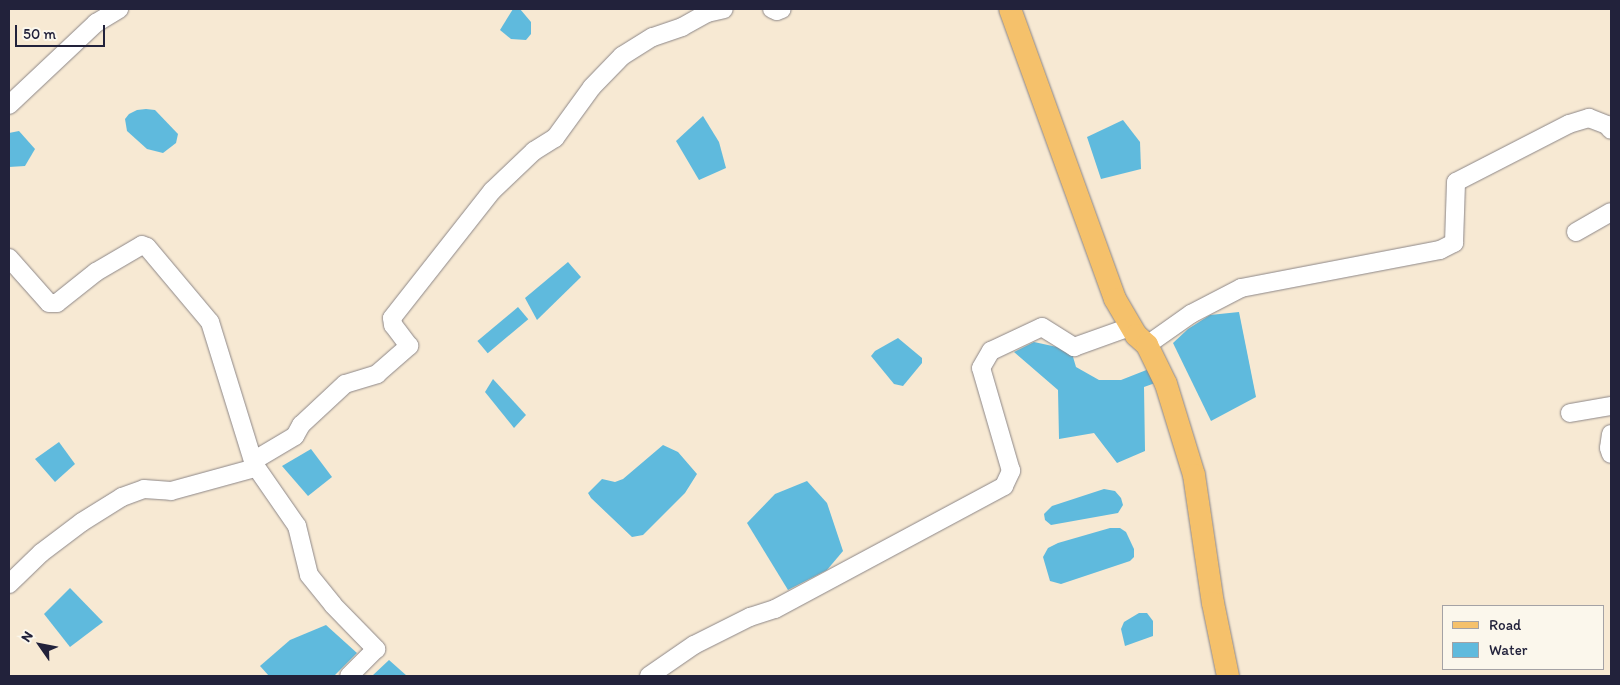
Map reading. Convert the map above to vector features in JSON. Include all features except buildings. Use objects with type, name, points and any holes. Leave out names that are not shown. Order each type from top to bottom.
[{"type":"main road","points":[[1010,9],[1115,300],[1130,327],[1147,345],[1166,384],[1194,475],[1213,603],[1228,676]]},
{"type":"street","points":[[9,105],[96,23],[119,9]]},
{"type":"street","points":[[9,584],[41,553],[82,522],[122,497],[144,489],[171,491],[254,464],[295,436],[301,425],[345,384],[377,374],[409,346],[393,326],[392,318],[492,190],[534,151],[555,138],[592,87],[622,56],[653,37],[682,27],[707,12],[724,9]]},
{"type":"street","points":[[772,9],[778,11],[782,9]]},
{"type":"street","points":[[1147,345],[1191,314],[1241,288],[1440,250],[1454,243],[1456,182],[1569,124],[1589,118],[1607,125],[1611,130]]},
{"type":"street","points":[[1576,232],[1611,212]]},
{"type":"street","points":[[9,258],[49,303],[57,303],[96,272],[142,245],[147,247],[210,322],[226,369],[243,435],[254,464],[297,526],[309,575],[333,606],[376,649],[349,676]]},
{"type":"street","points":[[649,676],[694,645],[750,616],[775,609],[1004,486],[1011,471],[981,368],[991,351],[1042,327],[1074,347],[1130,327]]},
{"type":"street","points":[[1570,413],[1611,406]]},
{"type":"street","points":[[1611,434],[1609,448],[1611,454]]},
{"type":"water","points":[[513,9],[520,9],[531,22],[531,34],[526,40],[511,39],[500,30]]},
{"type":"water","points":[[137,110],[155,110],[178,134],[176,143],[163,153],[147,149],[127,131],[125,119],[129,114]]},
{"type":"water","points":[[703,116],[719,142],[726,168],[699,180],[676,141]]},
{"type":"water","points":[[1123,120],[1140,142],[1141,169],[1101,179],[1087,137]]},
{"type":"water","points":[[19,131],[35,149],[25,166],[9,167],[9,133]]},
{"type":"water","points":[[568,262],[581,277],[537,320],[525,298]]},
{"type":"water","points":[[518,307],[528,319],[488,353],[477,341]]},
{"type":"water","points":[[1239,312],[1256,397],[1211,421],[1173,343],[1188,329],[1210,315]]},
{"type":"water","points":[[898,338],[922,358],[922,363],[903,386],[894,384],[871,356],[875,351]]},
{"type":"water","points":[[1034,342],[1071,350],[1076,367],[1099,380],[1121,380],[1149,369],[1158,382],[1144,387],[1145,451],[1117,463],[1094,433],[1059,439],[1058,390],[1014,352]]},
{"type":"water","points":[[493,379],[526,415],[514,428],[485,392]]},
{"type":"water","points":[[59,442],[75,464],[55,482],[35,459]]},
{"type":"water","points":[[663,445],[678,452],[697,474],[685,493],[643,535],[632,537],[588,493],[602,479],[615,482],[623,479]]},
{"type":"water","points":[[311,449],[332,477],[308,496],[282,466]]},
{"type":"water","points":[[807,481],[827,503],[843,551],[827,570],[788,590],[747,523],[775,494]]},
{"type":"water","points":[[1104,489],[1115,491],[1121,498],[1123,505],[1118,513],[1051,525],[1045,520],[1044,514],[1052,506]]},
{"type":"water","points":[[1110,528],[1120,528],[1126,532],[1134,549],[1134,557],[1130,561],[1061,584],[1050,581],[1043,557],[1048,548],[1058,543]]},
{"type":"water","points":[[70,588],[103,622],[70,647],[44,614]]},
{"type":"water","points":[[1139,613],[1147,613],[1153,621],[1153,636],[1125,646],[1121,629],[1124,622]]},
{"type":"water","points":[[326,625],[357,653],[334,676],[269,676],[260,666],[290,640]]},
{"type":"water","points":[[389,660],[407,676],[372,676]]}]
